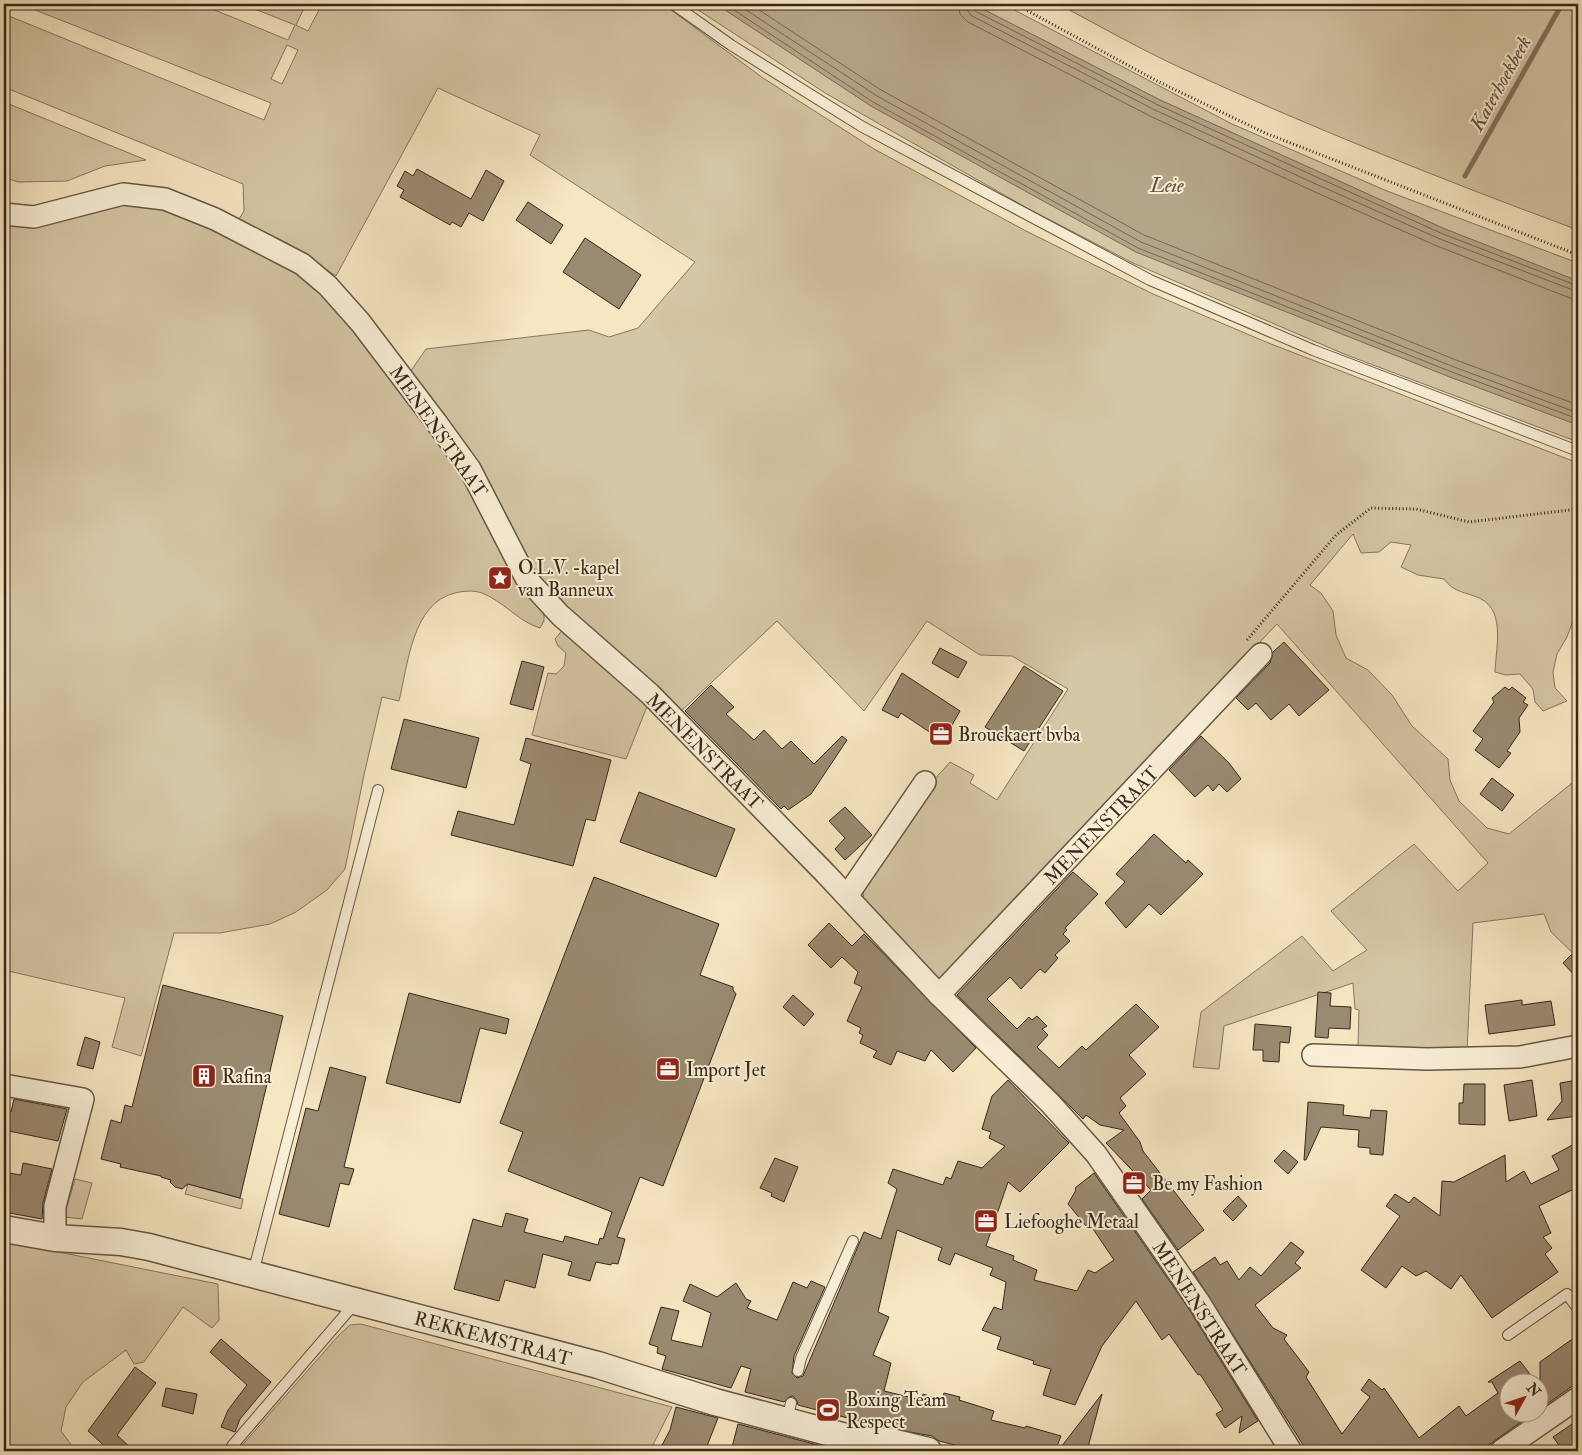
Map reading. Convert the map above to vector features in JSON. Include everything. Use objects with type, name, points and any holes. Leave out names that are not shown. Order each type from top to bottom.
[{"type":"street","name":"MENENSTRAAT","points":[[4,214],[34,217],[123,194],[165,199],[215,219],[302,264],[328,286],[360,322],[470,469],[526,578],[537,592],[560,616],[650,694],[847,896],[939,995],[1050,1103],[1096,1154],[1199,1302],[1291,1451]]},
{"type":"street","name":"MENENSTRAAT","points":[[939,995],[1257,658]]},
{"type":"street","points":[[847,896],[925,782]]},
{"type":"street","points":[[1313,1055],[1427,1059],[1520,1057],[1578,1046]]},
{"type":"street","points":[[4,1085],[83,1099],[55,1206],[54,1238]]},
{"type":"street","name":"REKKEMSTRAAT","points":[[4,1229],[54,1238],[121,1242],[253,1274],[598,1365],[715,1402],[789,1412],[861,1441],[891,1442],[928,1451]]},
{"type":"street","points":[[1500,1451],[1578,1398]]},
{"type":"lane","points":[[673,4],[731,45],[861,126],[1150,280],[1313,350],[1578,451]]},
{"type":"lane","points":[[253,1274],[378,790]]},
{"type":"lane","points":[[798,1370],[801,1358],[853,1242]]},
{"type":"lane","points":[[1508,1335],[1568,1294],[1578,1310]]},
{"type":"lane","points":[[232,1446],[357,1302]]},
{"type":"path","points":[[1015,4],[1157,81],[1265,133],[1578,255]]},
{"type":"path","points":[[1257,658],[1240,648],[1336,535],[1371,508],[1416,509],[1468,522],[1578,509]]},
{"type":"shaded area","points":[[20,4],[200,4],[288,40],[295,25],[242,4],[306,4],[296,25],[308,31],[322,4],[663,4],[763,78],[874,149],[1026,231],[1153,294],[1266,342],[1578,463],[1578,607],[1567,637],[1557,654],[1553,672],[1555,688],[1567,701],[1543,711],[1535,702],[1533,689],[1520,674],[1506,675],[1495,672],[1497,628],[1491,608],[1484,601],[1454,588],[1444,579],[1418,575],[1401,567],[1411,545],[1391,542],[1379,552],[1361,553],[1353,534],[1310,585],[1321,593],[1333,611],[1336,635],[1346,658],[1368,670],[1392,695],[1412,726],[1448,759],[1450,780],[1459,801],[1487,828],[1509,834],[1572,783],[1578,781],[1578,958],[1551,932],[1544,914],[1473,923],[1467,1052],[1358,1047],[1359,1010],[1355,1009],[1353,983],[1224,1026],[1219,1069],[1193,1067],[1201,1012],[1302,936],[1333,971],[1367,950],[1331,911],[1414,844],[1458,891],[1488,863],[1277,624],[943,979],[936,980],[863,902],[864,884],[934,780],[950,762],[974,775],[970,783],[997,800],[1068,689],[1012,656],[980,655],[927,621],[864,711],[777,621],[678,714],[545,591],[410,372],[426,349],[589,330],[609,337],[638,328],[695,262],[530,155],[540,135],[438,88],[336,276],[289,244],[239,219],[244,211],[243,184],[4,87],[4,14],[264,120],[271,103]],"holes":[[[287,45],[298,50],[282,84],[271,79]]]},
{"type":"shaded area","points":[[689,4],[716,4],[871,106],[1136,252],[1450,377],[1578,425],[1578,442],[1344,354],[1133,263],[1027,208],[825,93]]},
{"type":"shaded area","points":[[973,4],[1003,4],[1232,124],[1387,191],[1578,263],[1578,281],[1445,229],[1160,100]]},
{"type":"shaded area","points":[[1058,4],[1578,4],[1578,230],[1477,192],[1278,111],[1164,60]]},
{"type":"shaded area","points":[[4,102],[146,160],[105,166],[67,181],[18,182],[4,177]]},
{"type":"shaded area","points":[[109,204],[159,206],[264,248],[290,265],[339,307],[461,468],[522,588],[544,611],[544,621],[540,628],[525,621],[490,597],[472,591],[455,593],[441,599],[429,609],[414,637],[399,701],[382,697],[345,869],[327,890],[296,912],[270,924],[220,933],[174,933],[141,1056],[112,1047],[125,998],[4,970],[7,954],[4,953],[4,223]],"holes":[[[497,566],[510,578],[503,588],[489,580]]]},
{"type":"shaded area","points":[[564,628],[648,704],[626,759],[532,735],[548,673],[556,674],[564,666],[566,653],[558,646],[555,639]]},
{"type":"shaded area","points":[[75,1179],[92,1183],[82,1219],[64,1217]]},
{"type":"shaded area","points":[[188,1184],[243,1199],[241,1209],[185,1194]]},
{"type":"shaded area","points":[[4,1241],[218,1284],[219,1320],[212,1328],[183,1307],[144,1362],[134,1364],[126,1350],[83,1382],[66,1407],[61,1431],[76,1451],[22,1451],[4,1442]]},
{"type":"shaded area","points":[[361,1324],[672,1407],[650,1451],[237,1451],[339,1335],[350,1325]]},
{"type":"water","name":"Leie","points":[[716,4],[973,4],[1160,100],[1445,229],[1578,281],[1578,425],[1450,377],[1136,252],[871,106]]},
{"type":"building","points":[[417,169],[471,199],[486,170],[504,181],[483,221],[469,213],[461,227],[452,222],[450,225],[400,197],[404,190],[397,186],[405,171],[413,176]]},
{"type":"building","points":[[528,202],[563,225],[551,244],[516,220]]},
{"type":"building","points":[[585,238],[641,275],[619,309],[563,272]]},
{"type":"building","points":[[1284,642],[1329,690],[1299,716],[1289,704],[1271,720],[1256,703],[1248,710],[1236,698],[1270,663],[1273,652]]},
{"type":"building","points":[[940,648],[967,662],[958,678],[932,663]]},
{"type":"building","points":[[522,661],[544,667],[533,710],[510,704]]},
{"type":"building","points":[[1024,666],[1063,691],[1024,751],[985,727]]},
{"type":"building","points":[[902,673],[960,711],[943,741],[901,713],[898,718],[882,710]]},
{"type":"building","points":[[711,685],[734,707],[726,714],[754,740],[764,730],[782,749],[791,741],[814,764],[842,736],[847,740],[811,794],[788,810],[784,806],[781,809],[685,711]]},
{"type":"building","points":[[1505,687],[1509,690],[1512,687],[1526,698],[1523,702],[1528,705],[1519,718],[1520,732],[1507,751],[1511,753],[1499,768],[1475,750],[1483,739],[1473,731],[1494,702],[1492,698]]},
{"type":"building","points":[[404,719],[479,738],[466,788],[391,769]]},
{"type":"building","points":[[1201,736],[1229,763],[1241,779],[1227,792],[1219,784],[1213,791],[1208,785],[1195,797],[1169,770]]},
{"type":"building","points":[[526,738],[611,760],[595,821],[586,819],[573,866],[451,835],[458,811],[514,825],[531,764],[520,760]]},
{"type":"building","points":[[1492,778],[1514,795],[1502,811],[1480,794]]},
{"type":"building","points":[[639,792],[735,829],[716,877],[620,842]]},
{"type":"building","points":[[845,807],[872,835],[845,860],[835,849],[845,838],[829,821]]},
{"type":"building","points":[[1154,834],[1186,863],[1188,860],[1203,874],[1161,915],[1149,904],[1126,928],[1105,903],[1125,882],[1116,874]]},
{"type":"building","points":[[1073,872],[1098,894],[1065,928],[1067,930],[1063,934],[1070,941],[1055,955],[1058,958],[1045,973],[1040,969],[1021,989],[1010,977],[987,999],[1017,1029],[1029,1017],[1032,1020],[1037,1016],[1047,1026],[1042,1029],[1048,1035],[1037,1047],[1059,1068],[1082,1046],[1086,1050],[1136,1004],[1159,1027],[1129,1055],[1146,1074],[1120,1098],[1126,1106],[1119,1113],[1140,1142],[1143,1151],[1204,1230],[1178,1250],[1142,1199],[1151,1190],[1106,1143],[1124,1130],[1100,1125],[1086,1115],[1083,1119],[957,995]]},
{"type":"building","points":[[594,877],[719,924],[700,975],[733,987],[736,994],[663,1186],[640,1177],[617,1237],[625,1239],[618,1264],[612,1263],[611,1265],[596,1262],[590,1281],[568,1275],[572,1262],[543,1254],[535,1288],[505,1280],[499,1301],[454,1289],[473,1219],[502,1227],[506,1213],[528,1219],[524,1232],[563,1242],[565,1236],[598,1245],[600,1238],[603,1239],[612,1212],[508,1171],[523,1132],[500,1123]]},
{"type":"building","points":[[829,923],[852,946],[864,934],[976,1048],[953,1072],[931,1050],[925,1061],[897,1051],[891,1065],[873,1057],[877,1051],[860,1043],[863,1035],[859,1033],[861,1028],[847,1021],[862,987],[854,983],[858,972],[842,957],[831,968],[808,945]]},
{"type":"building","points":[[1578,948],[1578,979],[1563,963]]},
{"type":"building","name":"Rafina","points":[[163,985],[283,1016],[240,1198],[188,1184],[182,1189],[175,1187],[170,1182],[171,1180],[161,1176],[120,1167],[121,1164],[101,1159],[111,1120],[121,1123],[125,1105],[132,1107]]},
{"type":"building","points":[[1318,992],[1331,993],[1330,1006],[1351,1007],[1350,1029],[1329,1028],[1328,1038],[1315,1037]]},
{"type":"building","points":[[409,993],[509,1019],[506,1034],[480,1028],[460,1103],[386,1083]]},
{"type":"building","points":[[793,995],[814,1014],[804,1026],[783,1007]]},
{"type":"building","points":[[1522,1000],[1522,1005],[1551,1001],[1555,1025],[1489,1034],[1485,1005]]},
{"type":"building","points":[[1255,1024],[1291,1027],[1289,1043],[1280,1042],[1279,1062],[1263,1061],[1263,1050],[1253,1050]]},
{"type":"building","points":[[85,1037],[100,1042],[93,1069],[77,1065]]},
{"type":"building","points":[[330,1067],[366,1077],[344,1167],[354,1169],[349,1185],[340,1183],[329,1227],[279,1214],[306,1108],[318,1111]]},
{"type":"building","points":[[1008,1080],[1069,1143],[1020,1192],[1008,1182],[986,1246],[1014,1256],[1013,1260],[1037,1270],[1034,1280],[1077,1291],[1088,1270],[1095,1273],[1114,1260],[1089,1223],[1086,1226],[1068,1204],[1076,1190],[1075,1188],[1094,1173],[1189,1309],[1258,1421],[1239,1433],[1242,1416],[1225,1428],[1216,1414],[1223,1410],[1200,1374],[1198,1375],[1169,1334],[1162,1340],[1136,1301],[1102,1346],[1075,1405],[1043,1395],[1051,1369],[1033,1364],[1034,1361],[997,1349],[1001,1337],[982,1330],[994,1307],[1002,1310],[1006,1282],[990,1275],[993,1268],[955,1253],[950,1265],[938,1260],[942,1248],[897,1230],[878,1312],[889,1317],[873,1355],[891,1363],[884,1391],[921,1400],[923,1394],[942,1400],[944,1393],[960,1397],[959,1400],[994,1411],[991,1420],[1025,1428],[1026,1426],[1061,1436],[1055,1451],[978,1451],[939,1441],[932,1436],[882,1427],[798,1405],[793,1396],[784,1402],[745,1392],[751,1369],[741,1366],[731,1388],[662,1369],[666,1356],[657,1353],[658,1347],[649,1344],[661,1307],[679,1311],[671,1340],[702,1347],[711,1313],[683,1301],[690,1284],[717,1297],[736,1283],[746,1299],[751,1301],[747,1308],[777,1320],[793,1282],[807,1288],[811,1281],[825,1287],[794,1356],[792,1373],[797,1378],[803,1376],[864,1232],[881,1239],[897,1189],[888,1183],[893,1169],[943,1185],[946,1177],[951,1179],[958,1161],[982,1168],[1005,1146],[989,1138],[991,1132],[982,1129],[992,1096]]},
{"type":"building","points":[[1532,1080],[1537,1116],[1509,1121],[1504,1085]]},
{"type":"building","points":[[1578,1080],[1578,1116],[1547,1120],[1562,1101],[1560,1083]]},
{"type":"building","points":[[1464,1084],[1485,1084],[1485,1125],[1459,1124],[1459,1103],[1463,1103]]},
{"type":"building","points":[[14,1099],[67,1109],[58,1141],[4,1130],[4,1110],[11,1112]]},
{"type":"building","points":[[1308,1102],[1344,1105],[1343,1115],[1370,1118],[1371,1110],[1387,1111],[1383,1155],[1370,1154],[1370,1148],[1358,1147],[1359,1130],[1321,1127],[1306,1160],[1304,1160]]},
{"type":"building","points":[[1578,1142],[1578,1187],[1539,1206],[1551,1233],[1543,1237],[1552,1248],[1545,1254],[1558,1272],[1492,1318],[1461,1275],[1451,1289],[1426,1271],[1416,1276],[1402,1266],[1386,1288],[1361,1270],[1400,1216],[1386,1206],[1395,1194],[1409,1203],[1414,1197],[1440,1216],[1442,1181],[1454,1182],[1505,1155],[1506,1182],[1524,1171],[1531,1184],[1559,1170],[1552,1156]]},
{"type":"building","points":[[1284,1150],[1298,1162],[1288,1174],[1274,1161]]},
{"type":"building","points":[[775,1158],[798,1167],[784,1202],[771,1196],[772,1193],[760,1188]]},
{"type":"building","points":[[23,1163],[52,1169],[43,1203],[42,1219],[4,1212],[4,1172],[21,1175]]},
{"type":"building","points":[[1238,1196],[1247,1206],[1233,1221],[1223,1211]]},
{"type":"building","points":[[1291,1242],[1304,1252],[1295,1263],[1301,1268],[1255,1305],[1273,1328],[1287,1335],[1284,1339],[1309,1372],[1306,1377],[1342,1434],[1370,1397],[1361,1390],[1369,1379],[1382,1390],[1384,1388],[1419,1438],[1459,1406],[1466,1416],[1498,1393],[1492,1382],[1488,1382],[1500,1374],[1500,1422],[1521,1422],[1480,1451],[1307,1451],[1193,1272],[1215,1257],[1220,1265],[1227,1261],[1239,1280],[1250,1267],[1261,1276]]},
{"type":"building","points":[[1578,1335],[1578,1382],[1550,1402],[1550,1372],[1540,1372],[1540,1362]]},
{"type":"building","points":[[221,1339],[271,1382],[240,1419],[235,1432],[221,1427],[228,1410],[247,1385],[210,1352]]},
{"type":"building","points":[[1520,1361],[1528,1372],[1503,1372]]},
{"type":"building","points":[[135,1367],[156,1383],[117,1435],[134,1451],[110,1451],[88,1431]]},
{"type":"building","points":[[166,1388],[197,1394],[193,1414],[162,1406]]},
{"type":"building","points":[[1102,1394],[1087,1451],[1061,1447]]},
{"type":"building","points":[[676,1407],[718,1418],[705,1451],[659,1451],[670,1430]]},
{"type":"building","points":[[1578,1420],[1578,1451],[1563,1451],[1553,1437]]},
{"type":"building","points":[[738,1424],[833,1449],[833,1451],[731,1451]]},
{"type":"waterway","name":"Katerhoekbeek","points":[[1465,176],[1562,4]]},
{"type":"place","name":"O.L.V. -kapel van Banneux","points":[[500,578]]},
{"type":"place","name":"Brouckaert bvba","points":[[941,734]]},
{"type":"place","name":"Import Jet","points":[[668,1069]]},
{"type":"place","name":"Rafina","points":[[204,1076]]},
{"type":"place","name":"Be my Fashion","points":[[1134,1183]]},
{"type":"place","name":"Liefooghe Metaal","points":[[986,1221]]},
{"type":"place","name":"Boxing Team Respect","points":[[828,1410]]}]
